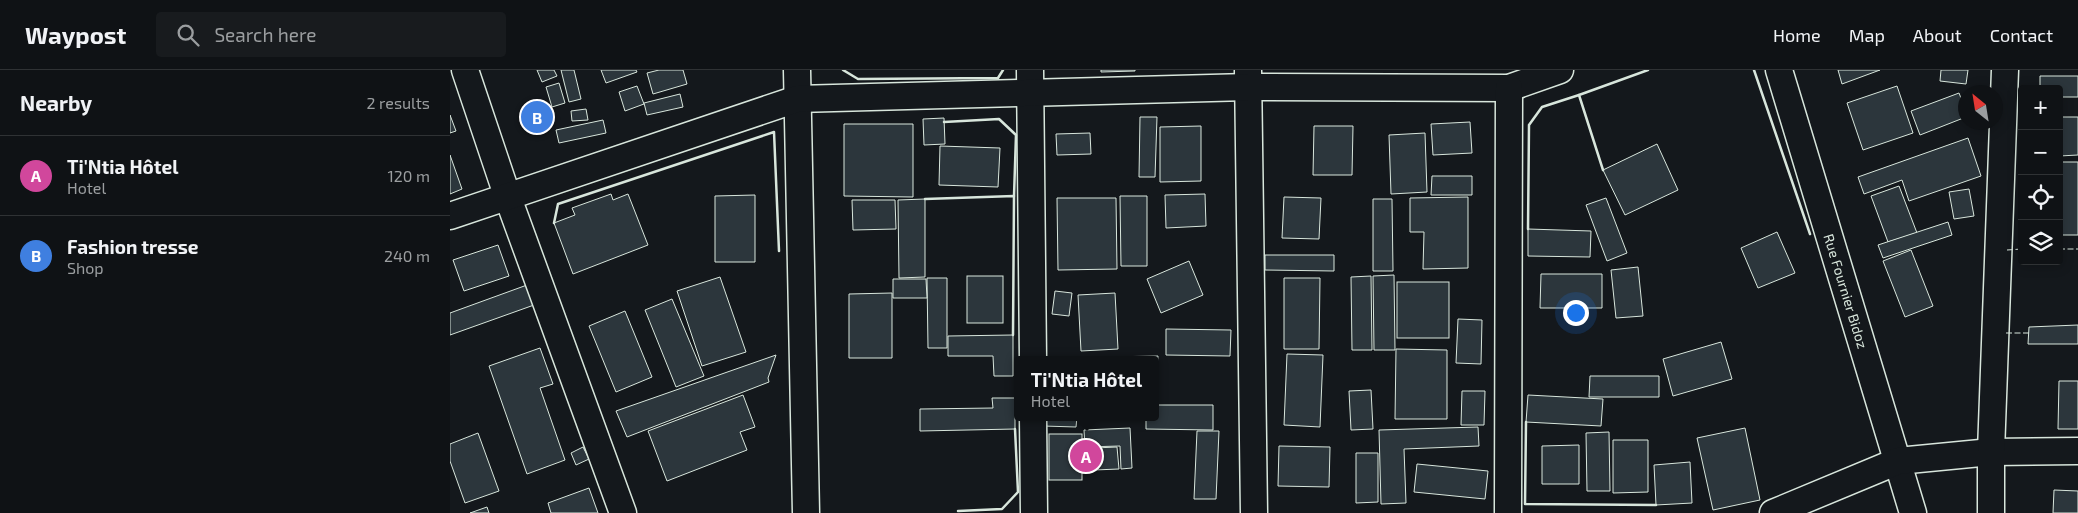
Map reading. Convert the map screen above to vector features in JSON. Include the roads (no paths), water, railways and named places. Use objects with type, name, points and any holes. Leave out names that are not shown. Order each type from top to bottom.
[{"type":"street","points":[[464,70],[506,195],[623,513]]},
{"type":"street","points":[[797,70],[806,513]]},
{"type":"street","points":[[450,216],[506,195],[797,99],[1030,81],[1248,79],[1509,88],[1560,70]]},
{"type":"street","name":"Rue Fournier Bidoz","points":[[1779,70],[1913,513]]},
{"type":"street","points":[[1992,513],[1991,452],[2005,70]]},
{"type":"street","points":[[1248,79],[1254,513]]},
{"type":"street","points":[[1030,81],[1033,356]]},
{"type":"street","points":[[1508,513],[1509,88]]},
{"type":"street","points":[[1033,421],[1034,513]]},
{"type":"street","points":[[1773,513],[1898,461],[1991,452],[2078,451]]},
{"type":"place","name":"Fashion tresse","points":[[537,117]]},
{"type":"place","name":"Ti'Ntia Hôtel","points":[[1086,456]]}]
